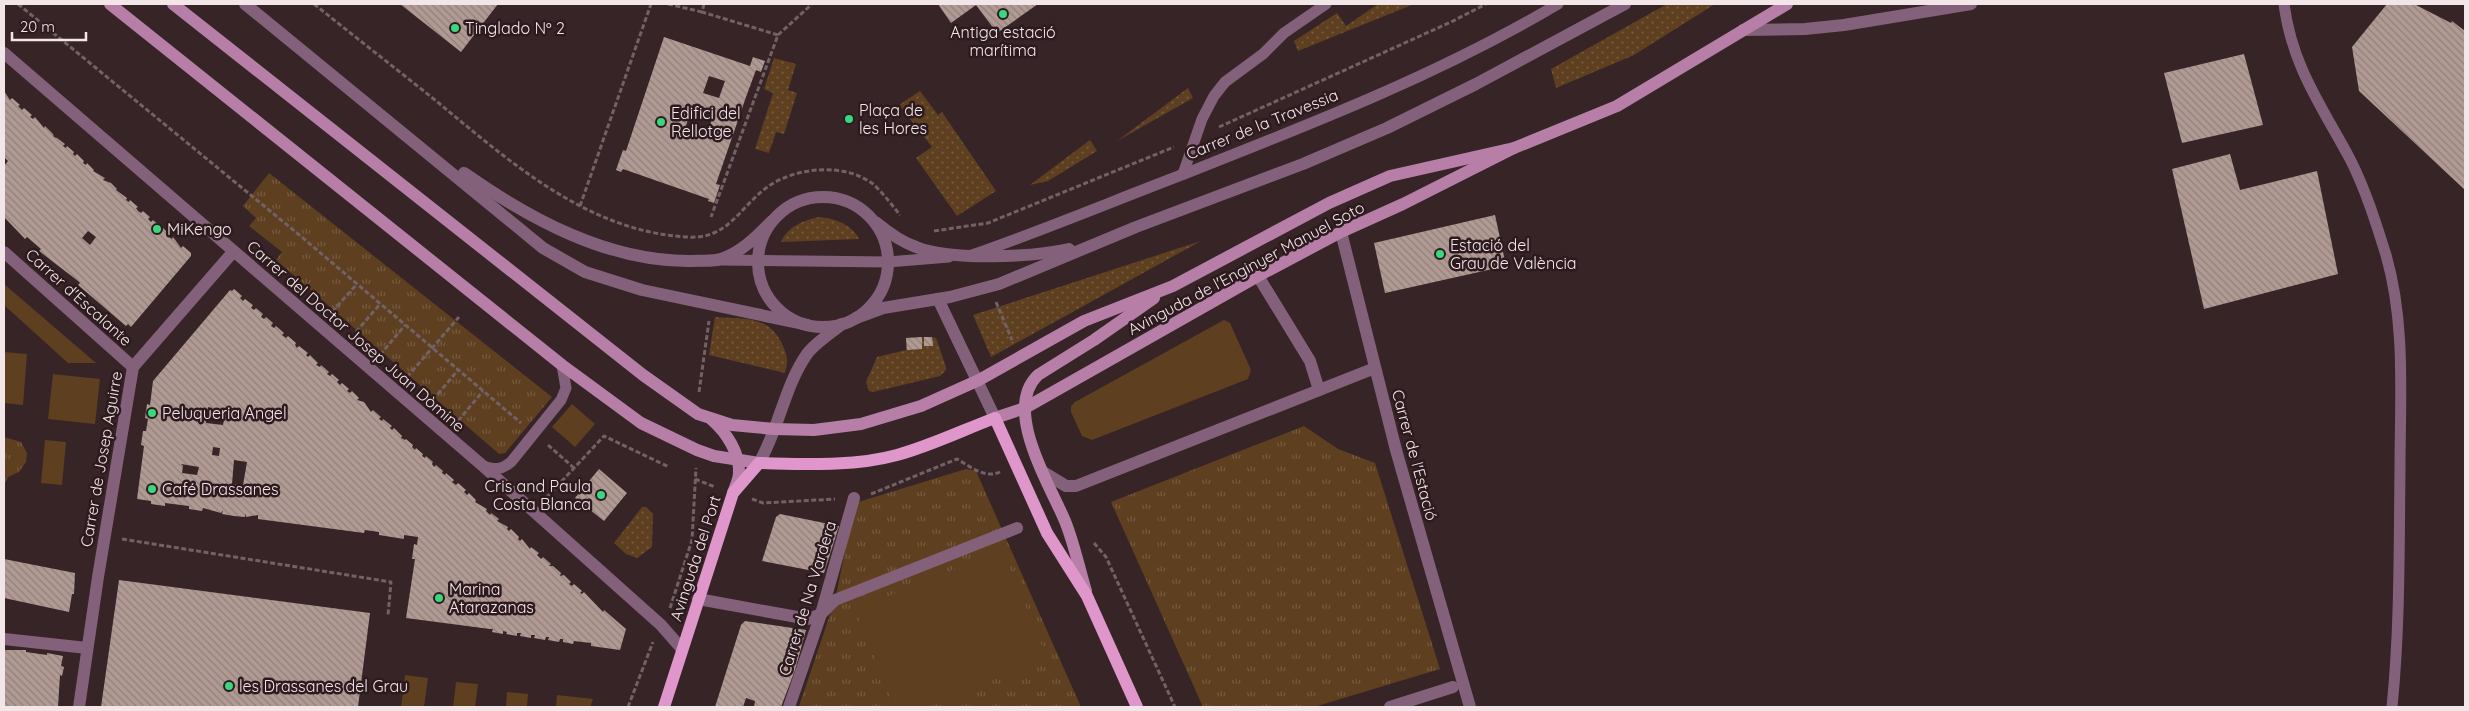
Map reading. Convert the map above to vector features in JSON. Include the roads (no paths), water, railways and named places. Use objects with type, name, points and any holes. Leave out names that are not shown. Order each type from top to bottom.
[{"type":"main road","points":[[110,4],[562,365],[641,423],[697,450],[759,463]]},
{"type":"main road","points":[[173,4],[535,292],[643,375],[698,414],[712,420],[774,429]]},
{"type":"main road","name":"Avinguda de l'Enginyer Manuel Soto","points":[[759,463],[809,464],[876,459],[898,455],[1025,408],[1258,276],[1341,232],[1403,204],[1514,148],[1617,106],[1787,4]]},
{"type":"main road","name":"Avinguda de l'Enginyer Manuel Soto","points":[[774,429],[814,430],[861,424],[921,406],[979,380],[1084,321],[1173,286],[1329,203],[1390,176],[1514,148]]},
{"type":"main road","points":[[1087,596],[1066,523],[1030,438],[1025,408],[1026,393],[1031,382],[1038,375],[1094,340],[1173,286]]},
{"type":"main road","points":[[995,418],[1047,533],[1087,596],[1137,707]]},
{"type":"main road","points":[[712,420],[723,430],[737,459],[739,473],[733,493]]},
{"type":"main road","name":"Avinguda del Port","points":[[664,707],[733,493],[759,463]]},
{"type":"street","points":[[245,4],[543,248],[586,272],[642,290],[825,327],[842,324],[883,308],[938,299],[989,287],[1136,227],[1303,164],[1387,128],[1546,48],[1625,4]]},
{"type":"street","points":[[1744,30],[1805,29],[1844,25],[1971,4]]},
{"type":"street","name":"Carrer del Doctor Josep Juan Dòmine","points":[[4,53],[483,466],[652,618],[682,649]]},
{"type":"street","points":[[390,122],[498,197],[560,230],[605,247],[644,257],[675,261],[719,260],[738,252],[786,208],[803,199],[823,196],[842,199],[859,207],[888,232],[917,248],[937,252],[1017,256],[1054,252],[1103,242]]},
{"type":"street","points":[[856,318],[873,304],[884,284],[888,262],[884,240],[874,220]]},
{"type":"street","points":[[772,221],[761,240],[758,262],[761,283],[772,302],[788,317],[808,325]]},
{"type":"street","name":"Carrer de l'Estació","points":[[1341,232],[1458,686],[1470,707]]},
{"type":"street","name":"Carrer d'Escalante","points":[[4,252],[133,367]]},
{"type":"street","name":"Carrer de Josep Aguirre","points":[[79,707],[104,536],[133,367],[233,252]]},
{"type":"street","points":[[1258,276],[1310,361],[1319,390]]},
{"type":"street","points":[[938,299],[979,380],[995,418]]},
{"type":"street","points":[[774,429],[790,386],[807,353],[842,324]]},
{"type":"street","points":[[1043,472],[1066,486],[1076,486],[1375,368]]},
{"type":"street","name":"Avinguda del Port","points":[[759,463],[769,446],[774,429]]},
{"type":"street","name":"Carrer de Na Vardera","points":[[789,707],[821,614],[854,498]]},
{"type":"street","points":[[698,599],[808,619],[821,614],[835,600],[1016,528]]},
{"type":"street","points":[[4,640],[87,648]]},
{"type":"street","points":[[1390,707],[1458,686]]},
{"type":"lane","points":[[1183,174],[1188,164],[1194,138],[1214,96],[1225,82],[1263,54],[1284,33],[1326,4]]},
{"type":"lane","name":"Carrer de la Travessia","points":[[719,260],[758,262],[888,262],[970,255],[1058,225],[1298,129],[1403,84],[1506,34],[1558,4]]},
{"type":"lane","points":[[2284,4],[2287,28],[2297,62],[2351,161],[2371,210],[2386,256],[2396,308],[2401,371],[2398,595],[2392,707]]},
{"type":"lane","points":[[483,466],[493,469],[503,468],[511,462],[561,400],[566,388],[562,365]]},
{"type":"place","name":"Antiga estació marítima","points":[[1003,14]]},
{"type":"place","name":"Tinglado Nº 2","points":[[455,28]]},
{"type":"place","name":"Plaça de les Hores","points":[[849,119]]},
{"type":"place","name":"Edifici del Rellotge","points":[[661,122]]},
{"type":"place","name":"MiKengo","points":[[157,229]]},
{"type":"place","name":"Estació del Grau de València","points":[[1440,254]]},
{"type":"place","name":"Peluqueria Angel","points":[[152,413]]},
{"type":"place","name":"Café Drassanes","points":[[152,489]]},
{"type":"place","name":"Cris and Paula Costa Blanca","points":[[601,495]]},
{"type":"place","name":"Marina Atarazanas","points":[[439,598]]},
{"type":"place","name":"les Drassanes del Grau","points":[[229,686]]}]
